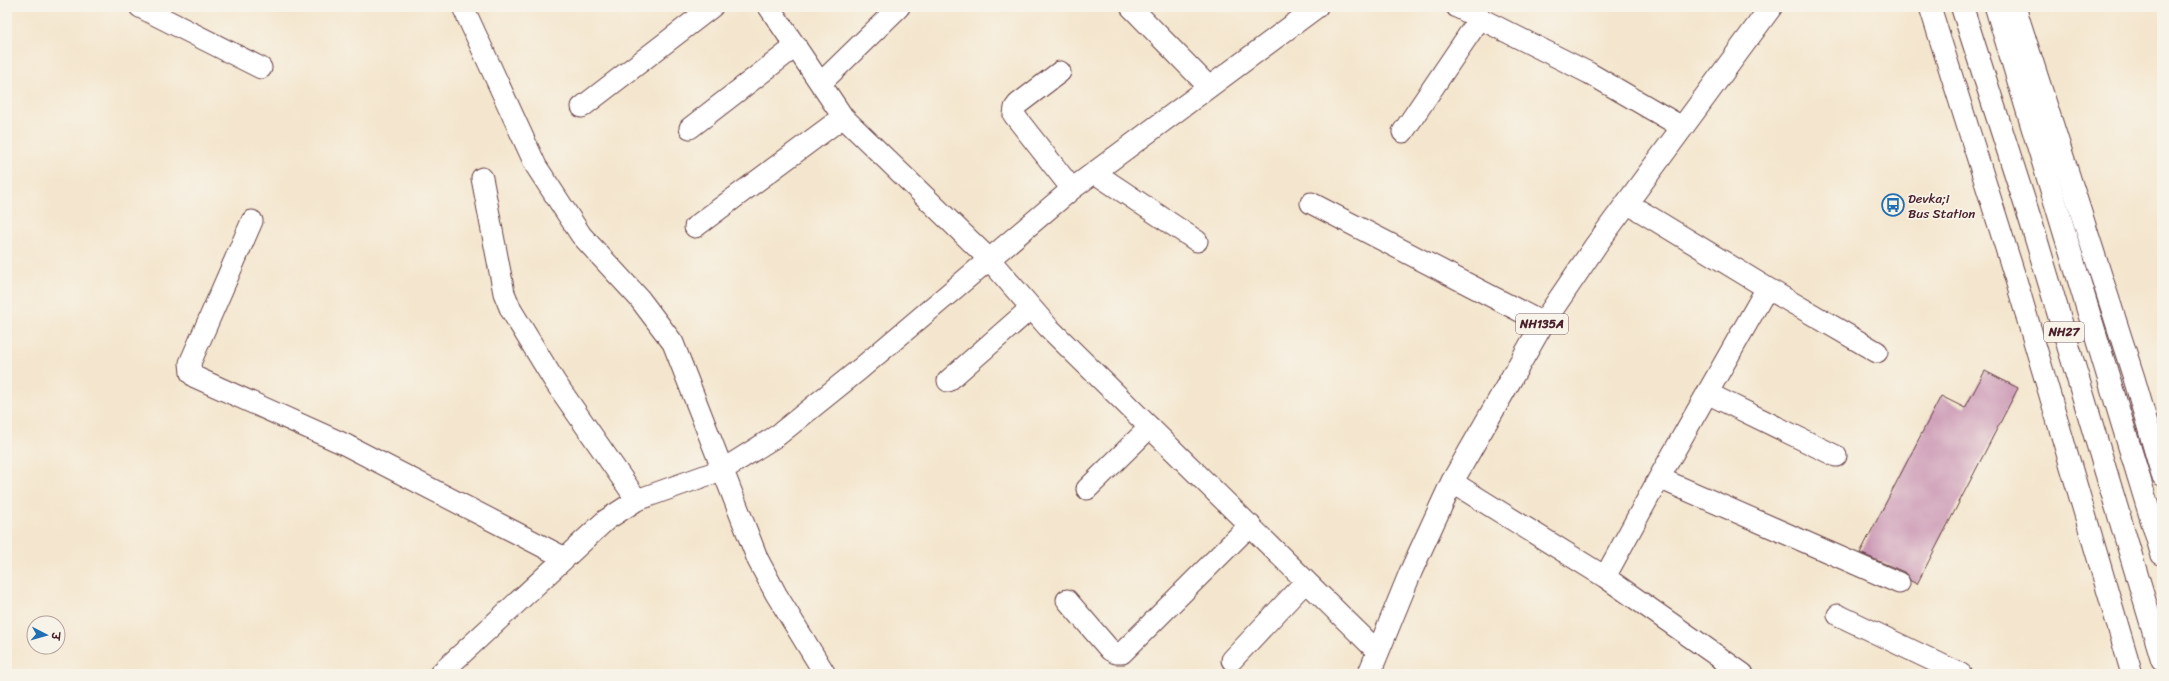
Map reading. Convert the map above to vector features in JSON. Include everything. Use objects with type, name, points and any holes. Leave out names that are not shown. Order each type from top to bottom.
[{"type":"highway","name":"NH135A","points":[[1369,674],[1411,571],[1452,482],[1543,323],[1627,203],[1771,7]]},
{"type":"highway","name":"NH27","points":[[1962,7],[2031,222],[2162,659]]},
{"type":"highway","name":"NH27","points":[[1996,7],[2162,554]]},
{"type":"street","points":[[463,7],[536,166],[581,235],[639,298],[673,343],[724,469],[758,560],[776,594],[825,674]]},
{"type":"street","points":[[582,107],[712,7]]},
{"type":"street","points":[[769,7],[843,117],[989,259],[1048,327],[1378,652]]},
{"type":"street","points":[[821,83],[899,7]]},
{"type":"street","points":[[1131,7],[1209,87]]},
{"type":"street","points":[[440,674],[606,520],[637,500],[724,469],[778,435],[860,369],[1072,189],[1317,7]]},
{"type":"street","points":[[1457,7],[1589,73],[1682,127]]},
{"type":"street","points":[[1930,7],[2016,280],[2132,674]]},
{"type":"street","points":[[2015,7],[2134,378],[2162,475]]},
{"type":"street","points":[[146,8],[261,68]]},
{"type":"street","points":[[1403,132],[1480,18]]},
{"type":"street","points":[[690,128],[796,46]]},
{"type":"street","points":[[1060,72],[1018,104],[1014,108],[1014,115],[1072,189]]},
{"type":"street","points":[[695,227],[843,117]]},
{"type":"street","points":[[1095,173],[1197,241]]},
{"type":"street","points":[[482,178],[504,293],[511,310],[555,382],[637,500]]},
{"type":"street","points":[[1311,203],[1543,323]]},
{"type":"street","points":[[1627,203],[1766,288],[1877,352]]},
{"type":"street","points":[[252,221],[190,362],[191,373],[195,377],[344,444],[564,558]]},
{"type":"street","points":[[1605,577],[1766,288]]},
{"type":"street","points":[[948,381],[1031,308]]},
{"type":"street","points":[[1707,393],[1836,456]]},
{"type":"street","points":[[1087,489],[1150,427]]},
{"type":"street","points":[[1659,478],[1899,583]]},
{"type":"street","points":[[1452,482],[1605,577],[1743,674]]},
{"type":"street","points":[[1067,600],[1110,650],[1116,653],[1122,653],[1250,525]]},
{"type":"street","points":[[1232,660],[1306,580]]},
{"type":"street","points":[[1838,615],[1961,674]]},
{"type":"building","points":[[1985,371],[2018,388],[1917,584],[1911,581],[1904,572],[1860,553],[1941,396],[1965,408]]},
{"type":"place","name":"Devka;i Bus Station","points":[[1893,205]]}]
